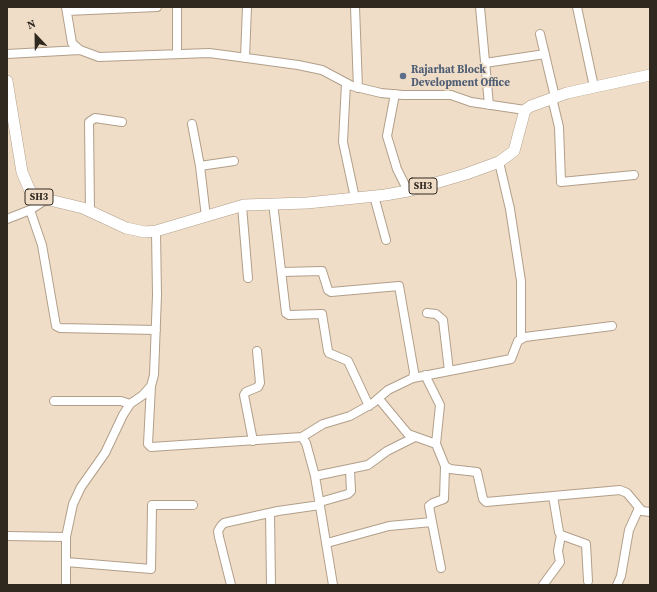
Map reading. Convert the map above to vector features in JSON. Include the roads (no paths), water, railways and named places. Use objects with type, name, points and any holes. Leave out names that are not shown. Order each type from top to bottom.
[{"type":"main road","points":[[525,110],[554,97],[650,75]]},
{"type":"main road","name":"SH3","points":[[7,87],[25,180],[32,194],[47,199],[72,204],[135,231],[156,231],[242,206],[273,203],[307,203],[408,191],[500,162],[514,151],[525,110]]},
{"type":"street","points":[[157,7],[66,9],[72,43],[80,50],[99,57],[209,53],[298,65],[322,70],[358,88],[395,94],[451,95],[489,106],[525,110]]},
{"type":"street","points":[[177,7],[177,54]]},
{"type":"street","points":[[246,58],[247,7]]},
{"type":"street","points":[[355,7],[358,88]]},
{"type":"street","points":[[480,7],[489,106]]},
{"type":"street","points":[[577,7],[594,87]]},
{"type":"street","points":[[540,34],[559,127],[561,182],[634,175]]},
{"type":"street","points":[[7,54],[80,50]]},
{"type":"street","points":[[485,63],[545,54]]},
{"type":"street","points":[[346,83],[343,142],[355,198]]},
{"type":"street","points":[[395,94],[388,136],[397,169],[408,191]]},
{"type":"street","points":[[90,211],[89,122],[94,118],[122,122]]},
{"type":"street","points":[[192,124],[200,166],[206,216]]},
{"type":"street","points":[[200,166],[234,160]]},
{"type":"street","points":[[156,231],[156,330],[154,375],[151,386],[149,446],[302,437],[323,424],[350,416],[369,406],[388,390],[412,378],[511,359],[521,338],[521,280],[510,209],[500,162]]},
{"type":"street","points":[[374,196],[386,240]]},
{"type":"street","points":[[7,219],[30,210],[47,199]]},
{"type":"street","points":[[273,203],[286,313],[289,315],[322,314],[328,351],[348,361],[369,406]]},
{"type":"street","points":[[242,206],[248,278]]},
{"type":"street","points":[[30,210],[42,245],[56,326],[60,328],[156,330]]},
{"type":"street","points":[[282,272],[322,271],[328,290],[331,292],[400,286],[414,372],[412,378]]},
{"type":"street","points":[[427,313],[436,314],[443,320],[449,371]]},
{"type":"street","points":[[521,338],[612,326]]},
{"type":"street","points":[[252,441],[244,395],[246,392],[258,387],[260,383],[257,351]]},
{"type":"street","points":[[426,375],[440,405],[436,444],[445,466],[444,499],[432,503],[429,506],[441,568]]},
{"type":"street","points":[[66,585],[66,537],[73,504],[81,487],[105,453],[117,426],[130,404],[143,395],[151,386]]},
{"type":"street","points":[[379,399],[408,434],[436,444]]},
{"type":"street","points":[[54,401],[121,401],[130,404]]},
{"type":"street","points":[[302,437],[306,443],[315,476],[334,585]]},
{"type":"street","points":[[315,476],[350,470],[368,465],[387,451],[415,437]]},
{"type":"street","points":[[445,466],[450,469],[477,472],[483,499],[486,502],[624,490],[642,511],[650,512]]},
{"type":"street","points":[[230,585],[218,531],[224,523],[320,504],[348,494],[351,491],[350,470]]},
{"type":"street","points":[[543,585],[560,562],[558,551],[561,535],[559,532],[553,496]]},
{"type":"street","points":[[66,562],[151,569],[152,505],[193,505]]},
{"type":"street","points":[[617,585],[621,576],[629,530],[639,508]]},
{"type":"street","points":[[270,513],[271,585]]},
{"type":"street","points":[[327,543],[389,526],[432,522]]},
{"type":"street","points":[[561,535],[586,544],[588,581]]},
{"type":"street","points":[[7,536],[66,537]]},
{"type":"place","name":"Rajarhat Block Development Office","points":[[403,76]]}]
